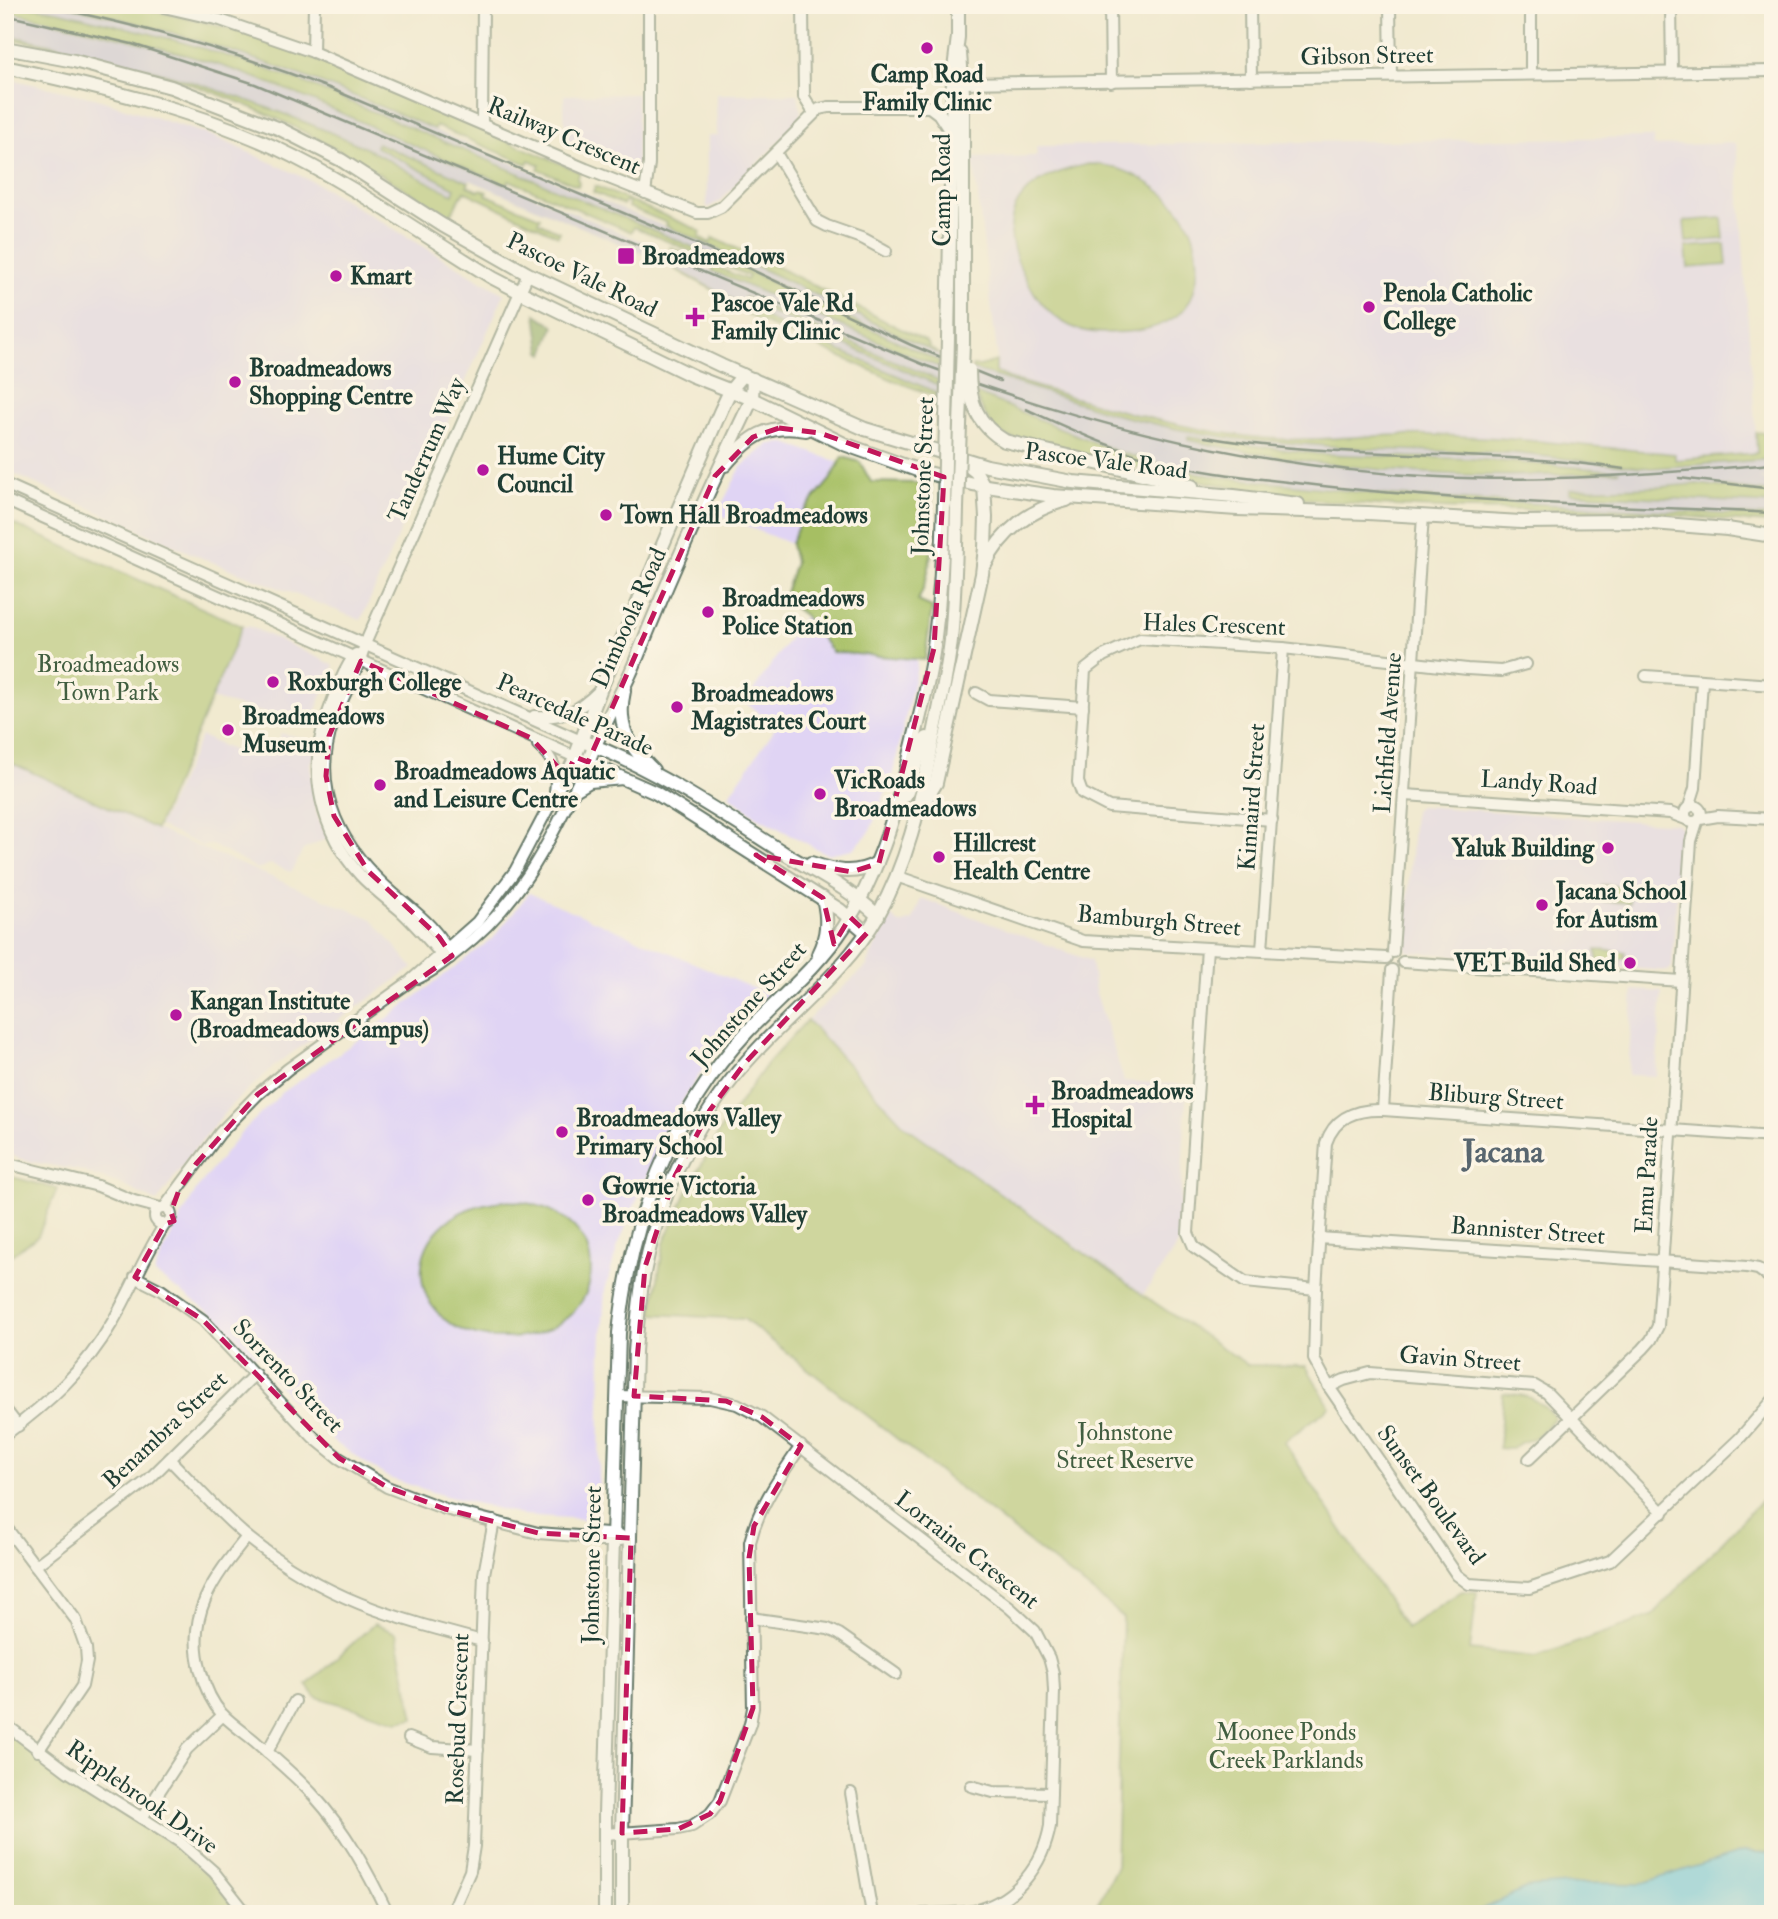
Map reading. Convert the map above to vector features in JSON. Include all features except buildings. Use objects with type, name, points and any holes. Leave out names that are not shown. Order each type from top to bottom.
[{"type":"main road","name":"Camp Road","points":[[958,5],[963,343]]},
{"type":"main road","name":"Pascoe Vale Road","points":[[5,48],[74,61],[171,87],[280,129],[341,160],[442,225],[528,274],[865,429],[986,466],[1073,482],[1234,496],[1368,513]]},
{"type":"main road","name":"Pascoe Vale Road","points":[[5,67],[152,101],[208,119],[263,142],[336,180],[520,292],[693,376],[752,399],[820,433],[920,471],[984,486],[1077,498],[1237,509],[1521,522],[1628,521],[1727,529],[1773,536]]},
{"type":"main road","name":"Camp Road","points":[[948,338],[953,137],[958,84]]},
{"type":"main road","points":[[953,137],[947,122],[931,107],[948,99],[958,84]]},
{"type":"main road","name":"Johnstone Street","points":[[605,1914],[619,1333],[622,1296],[631,1252],[638,1222],[668,1148],[700,1090],[748,1030],[808,973],[850,917],[878,863],[897,807],[926,694],[934,648],[941,584],[948,338]]},
{"type":"main road","points":[[963,343],[969,360],[970,393],[975,412],[988,430],[1005,441],[1234,496]]},
{"type":"main road","name":"Johnstone Street","points":[[622,1914],[634,1396],[638,1308],[648,1256],[662,1207],[675,1176],[710,1110],[745,1063],[837,970],[867,933],[896,876],[915,824],[951,640],[963,343]]},
{"type":"main road","name":"Dimboola Road","points":[[575,757],[601,688],[730,391],[748,377],[752,399],[588,762]]},
{"type":"main road","points":[[715,476],[749,441],[763,432],[785,428],[820,433]]},
{"type":"main road","points":[[915,824],[923,803],[936,783],[982,574],[986,526],[984,486],[975,470],[953,456]]},
{"type":"main road","points":[[982,574],[994,549],[1016,524],[1042,508],[1077,498]]},
{"type":"main road","name":"Pascoe Vale Road","points":[[1727,529],[1773,528]]},
{"type":"main road","points":[[625,684],[622,716],[626,735],[634,751],[660,777]]},
{"type":"main road","points":[[897,807],[912,783],[922,743],[927,738],[932,740]]},
{"type":"main road","name":"Pearcedale Parade","points":[[581,741],[660,777],[860,899],[878,916]]},
{"type":"main road","name":"Pearcedale Parade","points":[[575,757],[656,793],[823,898],[867,933]]},
{"type":"main road","points":[[721,835],[730,819]]},
{"type":"main road","points":[[788,855],[852,872],[866,870],[878,863]]},
{"type":"main road","points":[[808,973],[827,929],[828,919],[823,898]]},
{"type":"main road","points":[[631,1252],[648,1256]]},
{"type":"street","name":"Railway Crescent","points":[[155,5],[220,20],[313,52],[691,212],[708,213],[726,203],[814,113]]},
{"type":"street","points":[[313,52],[314,5]]},
{"type":"street","points":[[482,124],[483,5]]},
{"type":"street","points":[[645,193],[649,164],[649,5]]},
{"type":"street","points":[[803,5],[803,87],[805,100],[814,113],[828,107],[931,107]]},
{"type":"street","points":[[1110,5],[1111,82]]},
{"type":"street","points":[[1250,5],[1251,79]]},
{"type":"street","points":[[1390,5],[1391,76]]},
{"type":"street","points":[[1531,5],[1531,74]]},
{"type":"street","points":[[1671,5],[1672,72]]},
{"type":"street","name":"Gibson Street","points":[[958,84],[1773,71]]},
{"type":"street","points":[[776,153],[817,221],[864,239],[886,251]]},
{"type":"street","name":"Tanderrum Way","points":[[446,953],[439,937],[368,871],[347,843],[334,816],[326,776],[329,736],[357,659],[528,274]]},
{"type":"street","name":"Pearcedale Parade","points":[[5,484],[581,741]]},
{"type":"street","name":"Pearcedale Parade","points":[[5,499],[575,757]]},
{"type":"street","name":"Lichfield Avenue","points":[[1390,955],[1405,795],[1423,516]]},
{"type":"street","name":"Hales Crescent","points":[[1272,820],[1110,807],[1082,793],[1078,782],[1085,670],[1103,656],[1140,639],[1283,648],[1498,671],[1526,664]]},
{"type":"street","name":"Kinnaird Street","points":[[1262,950],[1283,648]]},
{"type":"street","points":[[1646,676],[1773,685]]},
{"type":"street","name":"Emu Parade","points":[[1529,1459],[1643,1349],[1655,1334],[1663,1261],[1702,681]]},
{"type":"street","points":[[524,715],[546,717],[569,713],[585,705],[601,688]]},
{"type":"street","points":[[976,693],[989,700],[1083,707]]},
{"type":"street","points":[[531,738],[555,764],[557,777],[554,802]]},
{"type":"street","name":"Dimboola Road","points":[[446,953],[482,916],[515,871],[554,802],[575,757]]},
{"type":"street","name":"Dimboola Road","points":[[5,1435],[48,1402],[83,1365],[112,1322],[149,1249],[162,1215],[220,1133],[258,1094],[288,1069],[488,925],[512,900],[527,878],[588,762]]},
{"type":"street","points":[[572,793],[590,782],[629,779]]},
{"type":"street","name":"Landy Road","points":[[1405,795],[1773,820]]},
{"type":"street","points":[[515,871],[527,878]]},
{"type":"street","name":"Bamburgh Street","points":[[896,876],[1083,941],[1390,955]]},
{"type":"street","points":[[1207,948],[1188,1233],[1190,1240],[1194,1247],[1245,1282],[1315,1289]]},
{"type":"street","points":[[1390,955],[1402,956],[1400,968],[1392,970],[1387,966],[1390,955]]},
{"type":"street","points":[[1403,962],[1681,981]]},
{"type":"street","points":[[1383,1110],[1392,970]]},
{"type":"street","name":"Bliburg Street","points":[[1320,1238],[1325,1154],[1329,1135],[1335,1126],[1350,1114],[1367,1110],[1773,1137]]},
{"type":"street","points":[[5,1163],[98,1186],[162,1215]]},
{"type":"street","name":"Sunset Boulevard","points":[[1320,1238],[1315,1289],[1314,1359],[1329,1387],[1457,1576],[1469,1584],[1534,1588],[1605,1563],[1619,1555],[1739,1439],[1773,1400]]},
{"type":"street","name":"Bannister Street","points":[[1320,1238],[1753,1268],[1773,1280]]},
{"type":"street","name":"Sorrento Street","points":[[135,1277],[161,1290],[203,1320],[313,1437],[359,1471],[387,1487],[419,1501],[538,1533],[578,1536],[595,1541],[614,1537],[631,1538]]},
{"type":"street","name":"Gavin Street","points":[[1329,1387],[1370,1373],[1528,1384],[1547,1393],[1663,1513]]},
{"type":"street","name":"Benambra Street","points":[[35,1566],[136,1490],[170,1460],[255,1374]]},
{"type":"street","name":"Lorraine Crescent","points":[[617,1396],[726,1401],[762,1417],[1010,1608],[1035,1632],[1049,1658],[1054,1691],[1047,1843],[1034,1869],[1019,1887],[1005,1897],[979,1909],[922,1914]]},
{"type":"street","points":[[5,1409],[18,1426]]},
{"type":"street","points":[[605,1834],[692,1826],[710,1814],[720,1801],[750,1724],[753,1708],[749,1558],[754,1526],[767,1497],[801,1446]]},
{"type":"street","points":[[170,1460],[247,1537],[296,1572],[360,1605],[396,1618],[482,1641]]},
{"type":"street","name":"Rosebud Crescent","points":[[451,1914],[470,1871],[475,1836],[484,1574],[494,1521]]},
{"type":"street","points":[[5,1526],[76,1620],[85,1641],[88,1661],[77,1697],[38,1751]]},
{"type":"street","points":[[247,1537],[213,1581],[205,1597],[197,1629],[197,1654],[204,1682],[223,1715],[294,1775],[330,1815],[367,1871],[388,1914]]},
{"type":"street","points":[[751,1618],[828,1629],[896,1674]]},
{"type":"street","points":[[267,1752],[295,1701]]},
{"type":"street","points":[[142,1818],[187,1749],[223,1715]]},
{"type":"street","name":"Ripplebrook Drive","points":[[5,1724],[38,1751],[194,1854],[214,1872],[247,1914]]},
{"type":"street","points":[[409,1738],[432,1747],[478,1750]]},
{"type":"street","points":[[971,1786],[993,1792],[1051,1793]]},
{"type":"street","points":[[851,1793],[872,1914]]},
{"type":"highlighted area","points":[[779,428],[820,433],[944,477],[934,648],[879,863],[852,872],[756,855],[823,898],[834,944],[850,917],[867,933],[745,1063],[710,1110],[675,1176],[645,1267],[634,1396],[726,1401],[762,1417],[801,1446],[754,1526],[749,1558],[753,1708],[720,1801],[710,1814],[678,1829],[622,1833],[631,1538],[538,1533],[445,1509],[387,1487],[339,1458],[203,1320],[135,1277],[165,1224],[174,1221],[171,1212],[179,1190],[196,1164],[258,1094],[452,956],[439,937],[368,871],[334,816],[326,776],[329,736],[361,661],[531,738],[566,776],[575,757],[588,762],[715,476],[753,437]]},
{"type":"shaded area","points":[[20,5],[61,5],[106,15],[284,67],[711,246],[939,354],[939,361],[740,267],[388,117],[210,50],[150,33]]},
{"type":"shaded area","points":[[5,11],[153,46],[222,66],[298,96],[939,367],[938,380],[745,297],[744,299],[938,385],[938,393],[780,325],[675,267],[470,180],[468,182],[377,144],[376,147],[456,188],[453,194],[353,142],[311,124],[147,69],[5,35]]},
{"type":"shaded area","name":"Broadmeadows Shopping Centre","points":[[5,78],[94,98],[213,136],[316,183],[504,294],[361,620],[202,558],[5,470]]},
{"type":"shaded area","points":[[637,94],[637,175],[565,144],[564,95]]},
{"type":"shaded area","points":[[716,94],[798,94],[801,113],[783,137],[719,202],[707,208],[707,136],[717,136]]},
{"type":"shaded area","name":"Penola Catholic College","points":[[1653,137],[1653,146],[1736,143],[1757,453],[1675,460],[1675,454],[1430,435],[1317,440],[1261,438],[1116,410],[1011,379],[996,372],[997,352],[973,158],[1037,156],[1036,146]]},
{"type":"shaded area","points":[[972,369],[1118,415],[1177,429],[1292,444],[1514,453],[1651,468],[1773,459],[1773,477],[1758,479],[1773,481],[1773,493],[1697,484],[1570,489],[1570,493],[1773,504],[1773,517],[1393,496],[1213,476],[1115,451],[973,392]],"holes":[[[1189,437],[1318,454],[1471,459],[1617,471],[1536,475],[1381,470],[1236,450],[1188,440]]]},
{"type":"shaded area","points":[[786,443],[838,462],[830,480],[804,511],[791,544],[717,514],[741,467],[769,444]]},
{"type":"shaded area","points":[[805,616],[832,652],[916,659],[917,667],[892,777],[869,833],[853,849],[827,854],[757,817],[729,795],[776,727],[745,702]]},
{"type":"shaded area","name":"Roxburgh College","points":[[249,626],[334,665],[310,725],[211,699],[240,627]]},
{"type":"shaded area","points":[[280,733],[316,741],[315,756],[310,763],[317,815],[328,838],[303,850],[291,872],[270,864],[258,869],[212,845],[202,846],[159,826],[201,736],[238,753],[280,745]]},
{"type":"shaded area","name":"Kangan Institute (Broadmeadows Campus)","points":[[5,760],[156,829],[372,919],[413,968],[279,1062],[231,1105],[157,1202],[120,1184],[78,1170],[27,1161],[5,1153]]},
{"type":"shaded area","name":"Jacana School for Autism","points":[[1419,806],[1677,824],[1681,828],[1672,967],[1668,971],[1578,964],[1571,954],[1563,963],[1493,958],[1487,950],[1478,957],[1409,952],[1405,947],[1414,810]]},
{"type":"shaded area","points":[[529,893],[769,995],[710,1058],[671,1119],[618,1245],[605,1290],[601,1351],[598,1520],[524,1515],[442,1495],[389,1478],[334,1442],[269,1374],[270,1366],[259,1355],[253,1356],[221,1320],[155,1274],[173,1232],[198,1187],[242,1132],[282,1093],[368,1033],[493,938]]},
{"type":"shaded area","name":"Broadmeadows Hospital","points":[[921,898],[1091,961],[1095,990],[1124,1081],[1187,1085],[1178,1245],[1143,1295],[904,1125],[807,1020],[867,966],[891,916],[900,924],[913,920]]},
{"type":"shaded area","points":[[1633,990],[1662,992],[1656,1076],[1628,1075]]},
{"type":"green space","points":[[5,5],[50,10],[148,33],[305,83],[740,267],[939,361],[939,367],[712,271],[714,267],[669,247],[747,280],[749,276],[634,227],[631,232],[509,180],[507,184],[471,170],[258,79],[141,42],[5,11]]},
{"type":"green space","points":[[61,5],[128,5],[258,37],[328,64],[580,172],[578,186],[538,169],[540,165],[529,160],[527,164],[436,126],[435,129],[429,127],[294,73],[156,28]]},
{"type":"green space","points":[[5,35],[136,65],[265,107],[361,146],[453,194],[455,188],[376,147],[377,143],[469,182],[467,186],[479,191],[480,189],[487,192],[486,195],[540,217],[538,222],[560,232],[558,236],[464,191],[450,216],[332,147],[258,110],[165,76],[102,58],[5,38]]},
{"type":"green space","points":[[1089,164],[1116,168],[1142,179],[1175,205],[1191,229],[1196,244],[1195,288],[1184,309],[1175,317],[1145,329],[1125,332],[1107,333],[1078,329],[1061,321],[1047,309],[1026,279],[1011,235],[1012,217],[1018,202],[1045,178]]},
{"type":"green space","points":[[595,186],[694,228],[701,232],[699,237],[710,243],[713,238],[763,260],[927,342],[930,348],[939,354],[666,226],[667,223],[628,207],[629,202],[625,201],[623,205],[593,192]]},
{"type":"green space","points":[[1722,218],[1724,239],[1686,242],[1684,221]]},
{"type":"green space","points":[[1725,244],[1727,265],[1688,268],[1686,247]]},
{"type":"green space","points":[[675,269],[780,325],[938,393],[937,397],[758,320],[741,311],[743,306]]},
{"type":"green space","points":[[745,297],[938,380],[938,385],[759,307],[744,299]]},
{"type":"green space","points":[[536,314],[554,326],[544,354],[541,352]]},
{"type":"green space","points":[[996,361],[996,372],[1011,379],[1135,414],[1231,434],[1284,439],[1462,436],[1675,454],[1675,460],[1757,453],[1756,433],[1773,431],[1773,459],[1651,468],[1514,453],[1369,449],[1237,439],[1118,415],[972,369],[972,366]]},
{"type":"green space","points":[[973,392],[1115,451],[1213,476],[1393,496],[1773,517],[1773,523],[1625,512],[1395,506],[1279,495],[1162,473],[1007,437],[992,427]]},
{"type":"green space","points":[[1188,437],[1318,454],[1471,459],[1620,471],[1512,475],[1403,471],[1295,459],[1188,440]]},
{"type":"green space","points":[[843,457],[860,462],[871,482],[931,486],[930,559],[918,601],[932,607],[925,660],[832,652],[804,615],[783,599],[795,563],[791,544],[804,511],[830,480]]},
{"type":"green space","points":[[1697,484],[1773,493],[1773,504],[1570,493],[1570,489]]},
{"type":"green space","name":"Broadmeadows Town Park","points":[[5,520],[242,626],[156,829],[5,760]]},
{"type":"green space","points":[[1602,885],[1630,887],[1629,903],[1601,901]]},
{"type":"green space","points":[[1596,950],[1625,952],[1624,959],[1620,959],[1619,967],[1598,965]]},
{"type":"green space","points":[[807,1020],[904,1125],[1143,1295],[1248,1365],[1306,1366],[1330,1407],[1284,1442],[1406,1628],[1462,1591],[1477,1592],[1470,1650],[1536,1657],[1652,1616],[1773,1488],[1773,1914],[1084,1914],[1095,1908],[1116,1868],[1123,1618],[744,1319],[652,1314],[664,1243],[687,1192],[720,1130],[768,1063]]},
{"type":"green space","points":[[5,1175],[57,1189],[38,1236],[10,1256],[5,1253]]},
{"type":"green space","points":[[503,1201],[542,1207],[569,1222],[586,1244],[591,1269],[585,1294],[570,1315],[543,1331],[507,1338],[471,1333],[445,1319],[428,1299],[422,1275],[426,1250],[440,1227],[466,1210]]},
{"type":"green space","points":[[1503,1393],[1532,1398],[1554,1416],[1554,1419],[1535,1438],[1512,1449],[1499,1448]]},
{"type":"green space","points":[[374,1624],[396,1633],[414,1718],[398,1721],[316,1697],[307,1685]]},
{"type":"green space","points":[[5,1731],[59,1771],[171,1844],[215,1882],[238,1914],[5,1914]]},
{"type":"water","points":[[1745,1851],[1773,1854],[1773,1914],[1472,1914],[1530,1887],[1584,1883],[1640,1884]]},
{"type":"railway","points":[[41,5],[187,40],[329,88],[699,245],[911,345],[1000,381]]},
{"type":"railway","points":[[5,15],[132,44],[255,84],[927,366],[1051,408],[1115,426],[1178,441],[1308,465],[1439,477],[1564,478],[1773,464]]},
{"type":"railway","points":[[1026,409],[1138,455],[1173,465],[1230,475],[1422,495],[1773,513]]},
{"type":"railway","points":[[1205,437],[1310,449],[1519,459],[1624,469]]},
{"type":"railway","points":[[1679,478],[1773,489]]},
{"type":"place","name":"Camp Road Family Clinic","points":[[927,48]]},
{"type":"place","name":"Broadmeadows","points":[[626,256]]},
{"type":"place","name":"Kmart","points":[[336,276]]},
{"type":"place","name":"Penola Catholic College","points":[[1369,307]]},
{"type":"place","name":"Pascoe Vale Rd Family Clinic","points":[[695,317]]},
{"type":"place","name":"Broadmeadows Shopping Centre","points":[[235,382]]},
{"type":"place","name":"Hume City Council","points":[[483,470]]},
{"type":"place","name":"Town Hall Broadmeadows","points":[[606,515]]},
{"type":"place","name":"Broadmeadows Police Station","points":[[708,612]]},
{"type":"place","name":"Roxburgh College","points":[[273,682]]},
{"type":"place","name":"Broadmeadows Magistrates Court","points":[[677,707]]},
{"type":"place","name":"Broadmeadows Museum","points":[[228,730]]},
{"type":"place","name":"Broadmeadows Aquatic and Leisure Centre","points":[[380,785]]},
{"type":"place","name":"VicRoads Broadmeadows","points":[[820,794]]},
{"type":"place","name":"Yaluk Building","points":[[1608,848]]},
{"type":"place","name":"Hillcrest Health Centre","points":[[939,857]]},
{"type":"place","name":"Jacana School for Autism","points":[[1542,905]]},
{"type":"place","name":"VET Build Shed","points":[[1630,963]]},
{"type":"place","name":"Kangan Institute (Broadmeadows Campus)","points":[[176,1015]]},
{"type":"place","name":"Broadmeadows Hospital","points":[[1035,1105]]},
{"type":"place","name":"Broadmeadows Valley Primary School","points":[[562,1132]]},
{"type":"place","name":"Gowrie Victoria Broadmeadows Valley","points":[[588,1200]]},
{"type":"district","name":"Jacana","points":[[1503,1152]]},
{"type":"park label","name":"Johnstone Street Reserve","points":[[1125,1446]]},
{"type":"park label","name":"Moonee Ponds Creek Parklands","points":[[1286,1746]]}]
